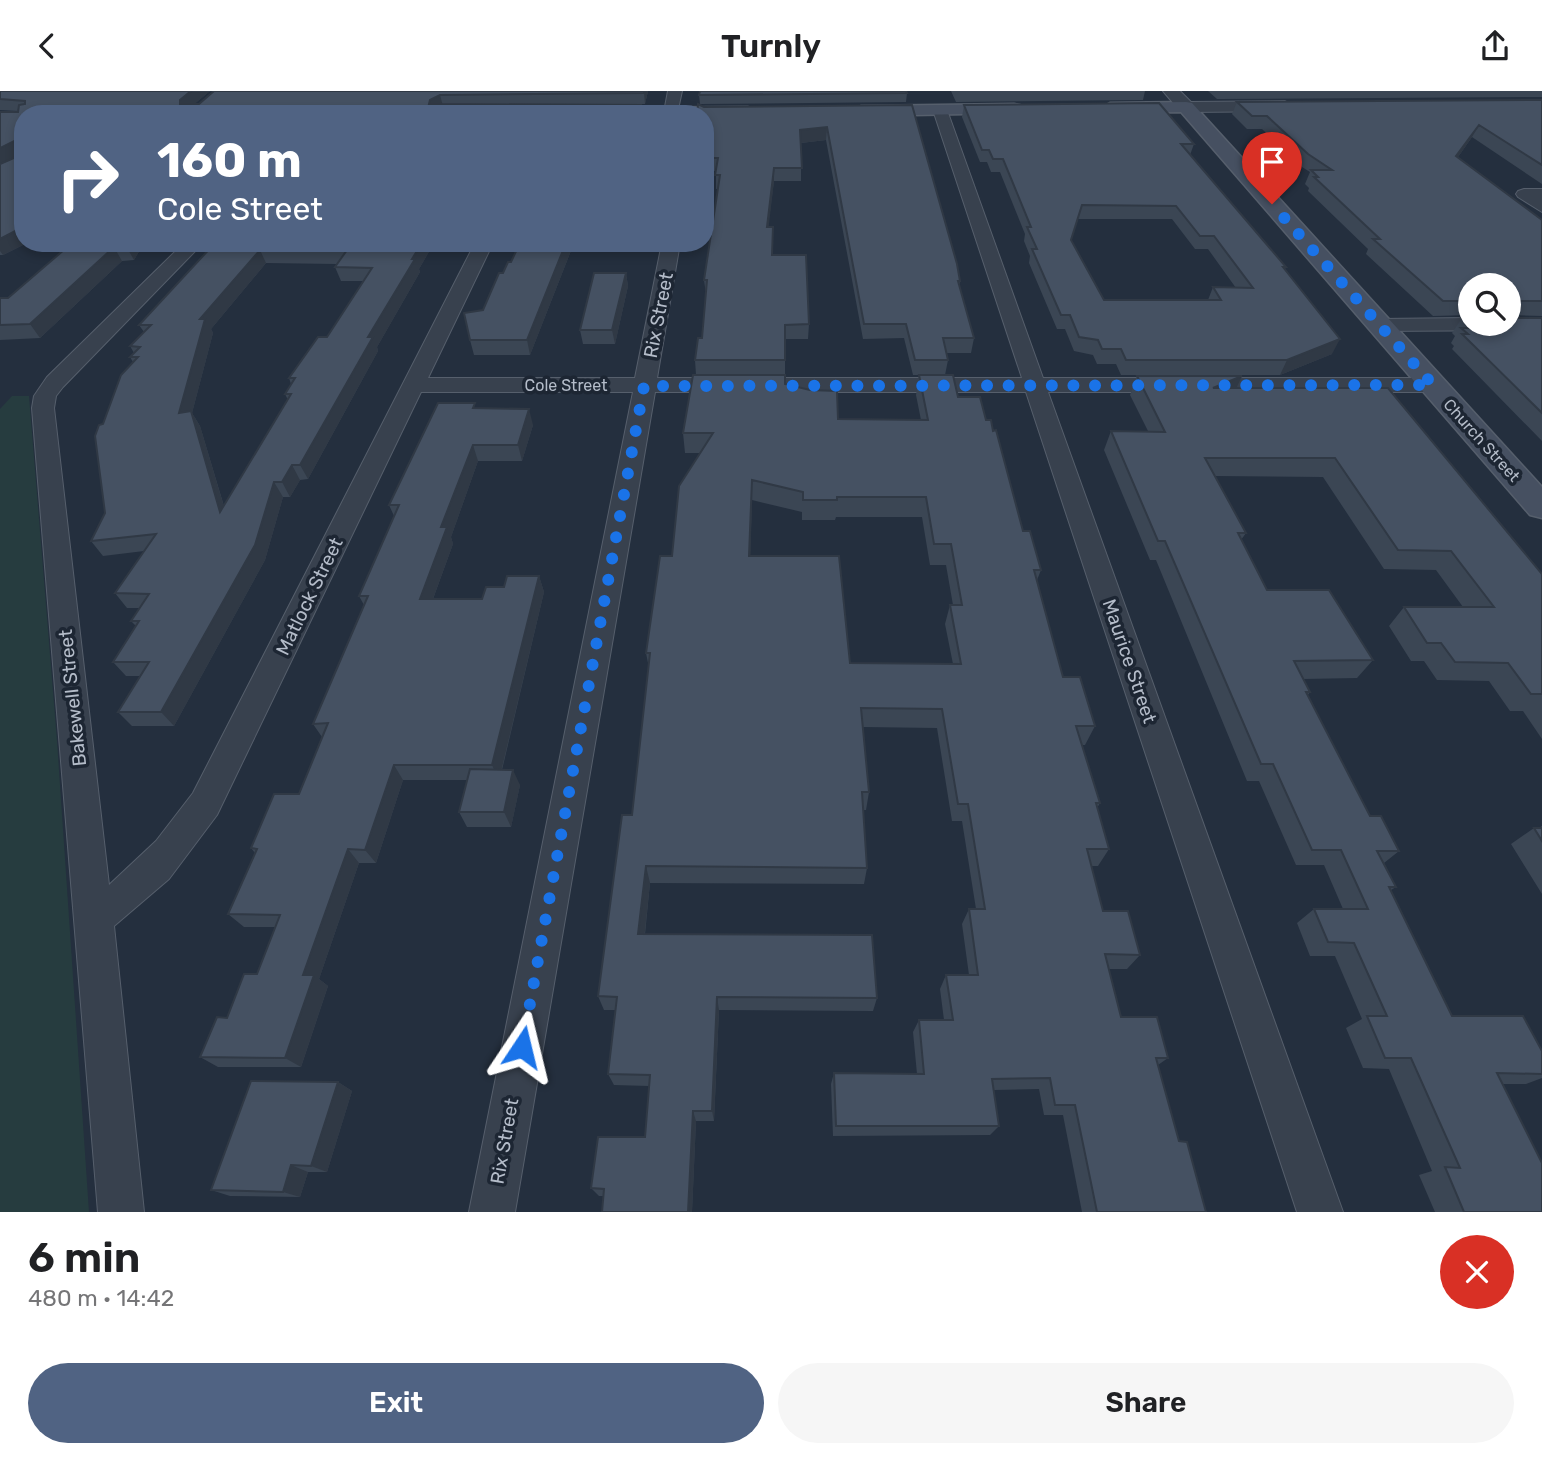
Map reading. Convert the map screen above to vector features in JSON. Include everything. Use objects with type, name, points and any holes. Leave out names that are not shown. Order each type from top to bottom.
[{"type":"main road","points":[[1095,108],[1179,99]]},
{"type":"main road","name":"Church Street","points":[[1179,99],[1542,507]]},
{"type":"main road","points":[[845,111],[1031,109]]},
{"type":"main road","points":[[714,113],[763,112]]},
{"type":"street","points":[[1179,99],[1302,106]]},
{"type":"street","name":"Maurice Street","points":[[940,110],[1320,1212]]},
{"type":"street","points":[[1542,194],[1524,194],[1542,207]]},
{"type":"street","name":"Bakewell Street","points":[[121,1212],[54,535],[44,399],[55,382],[185,252]]},
{"type":"street","name":"Matlock Street","points":[[94,918],[128,895],[161,864],[205,804],[480,252]]},
{"type":"street","name":"Rix Street","points":[[492,1212],[669,252]]},
{"type":"street","points":[[1380,325],[1542,324]]},
{"type":"street","name":"Cole Street","points":[[413,385],[1433,385]]},
{"type":"green space","points":[[12,396],[29,396],[57,741],[89,1212],[0,1212],[0,409]]},
{"type":"building","points":[[0,91],[191,91],[180,100],[180,104],[199,104],[214,91],[644,91],[440,95],[430,100],[429,104],[641,105],[19,105],[25,104],[25,101],[0,99]]},
{"type":"building","points":[[700,91],[906,91],[907,93],[699,95]]},
{"type":"building","points":[[1542,100],[1542,165],[1479,125],[1456,156],[1542,220],[1542,301],[1521,301],[1521,273],[1458,273],[1458,301],[1443,301],[1373,239],[1380,239],[1314,177],[1318,177],[1311,170],[1332,170],[1308,154],[1267,116],[1252,116],[1237,102]]},
{"type":"building","points":[[1159,103],[1194,144],[1181,144],[1286,267],[1283,267],[1340,339],[1287,360],[1126,360],[1121,349],[1102,349],[1098,340],[1079,337],[1070,315],[1061,315],[1032,249],[1037,249],[1027,227],[1031,227],[1003,159],[993,159],[989,150],[982,150],[964,105]],"holes":[[[1082,205],[1176,206],[1200,236],[1214,236],[1253,288],[1213,287],[1221,300],[1104,300],[1071,240]]]},
{"type":"building","points":[[912,105],[957,264],[958,281],[974,338],[943,338],[948,360],[915,360],[906,324],[864,324],[827,127],[800,130],[802,168],[774,168],[767,227],[773,227],[772,255],[806,255],[809,324],[785,325],[785,360],[695,360],[698,338],[702,338],[707,280],[704,280],[708,252],[714,252],[714,214],[720,175],[715,175],[718,158],[714,158],[714,107]]},
{"type":"building","points":[[0,112],[14,112],[14,141],[0,148]]},
{"type":"building","points":[[14,158],[14,232],[0,239],[0,164]]},
{"type":"building","points":[[62,252],[109,252],[30,324],[0,325],[0,298],[8,298]]},
{"type":"building","points":[[207,252],[258,252],[200,319],[205,319],[179,413],[191,411],[220,512],[291,394],[285,394],[295,378],[289,378],[318,337],[327,337],[372,268],[335,267],[346,252],[416,252],[412,259],[415,259],[368,337],[373,337],[300,465],[292,465],[282,482],[274,482],[255,545],[161,712],[118,712],[149,662],[113,662],[139,621],[131,621],[149,594],[115,593],[156,534],[91,541],[105,513],[95,436],[99,425],[103,424],[121,375],[138,357],[130,357],[140,347],[130,346],[151,325],[139,325]]},
{"type":"building","points":[[516,252],[562,252],[527,340],[470,340],[464,313],[483,310],[499,273],[503,273],[508,262],[511,262]]},
{"type":"building","points":[[594,273],[626,273],[612,330],[580,330]]},
{"type":"building","points":[[1521,318],[1542,318],[1542,413],[1464,336],[1521,336]]},
{"type":"building","points":[[693,375],[785,375],[785,384],[810,390],[837,391],[838,419],[928,420],[919,375],[953,375],[958,397],[980,397],[986,420],[991,420],[993,431],[996,430],[1023,531],[1030,531],[1041,570],[1034,570],[1063,677],[1080,677],[1095,726],[1076,726],[1100,803],[1096,803],[1109,849],[1087,849],[1103,911],[1128,911],[1140,955],[1105,954],[1121,1017],[1157,1017],[1168,1058],[1156,1058],[1179,1141],[1187,1142],[1206,1212],[1097,1212],[1075,1105],[1055,1105],[1050,1078],[992,1079],[999,1126],[836,1126],[834,1073],[924,1074],[919,1020],[953,1020],[946,975],[978,975],[969,909],[985,909],[968,804],[958,804],[942,709],[861,708],[869,792],[862,792],[867,868],[646,866],[638,934],[872,935],[877,998],[717,997],[712,1111],[693,1111],[688,1212],[602,1212],[604,1189],[591,1188],[598,1137],[645,1137],[650,1075],[608,1074],[617,997],[598,996],[622,815],[632,815],[650,653],[646,653],[660,556],[672,556],[679,486],[713,433],[683,433]],"holes":[[[752,480],[803,492],[803,500],[837,500],[837,497],[926,497],[934,544],[951,544],[962,605],[950,605],[961,664],[850,663],[839,556],[749,556]]]},
{"type":"building","points":[[1137,376],[1242,376],[1213,388],[1388,388],[1542,574],[1542,694],[1531,694],[1508,663],[1455,662],[1441,643],[1427,643],[1404,607],[1494,607],[1451,551],[1398,550],[1335,458],[1205,458],[1246,533],[1238,533],[1267,590],[1329,590],[1373,660],[1294,661],[1310,692],[1306,692],[1370,816],[1381,816],[1399,851],[1377,851],[1396,887],[1389,887],[1452,1016],[1523,1016],[1542,1051],[1542,1074],[1497,1073],[1542,1163],[1542,1212],[1464,1212],[1445,1167],[1460,1168],[1411,1058],[1385,1058],[1367,1016],[1387,1016],[1354,943],[1328,942],[1314,909],[1368,909],[1341,850],[1312,850],[1273,764],[1261,764],[1165,541],[1158,541],[1111,431],[1165,432]]},
{"type":"building","points":[[438,403],[475,403],[473,408],[529,409],[518,445],[473,445],[441,527],[447,527],[420,599],[482,599],[486,587],[504,587],[507,576],[539,576],[492,765],[394,765],[365,850],[348,849],[303,975],[314,975],[285,1058],[200,1057],[217,1017],[227,1018],[244,974],[257,974],[280,915],[228,914],[257,849],[251,848],[274,794],[299,794],[328,723],[313,724],[368,596],[359,596],[399,505],[389,505]]},
{"type":"building","points":[[470,769],[513,770],[504,812],[459,812]]},
{"type":"building","points":[[1534,828],[1542,828],[1542,841]]},
{"type":"building","points":[[251,1081],[338,1082],[311,1166],[291,1165],[283,1192],[211,1190]]},
{"type":"route","points":[[522,1047],[644,386],[1433,385],[1272,204]]}]
